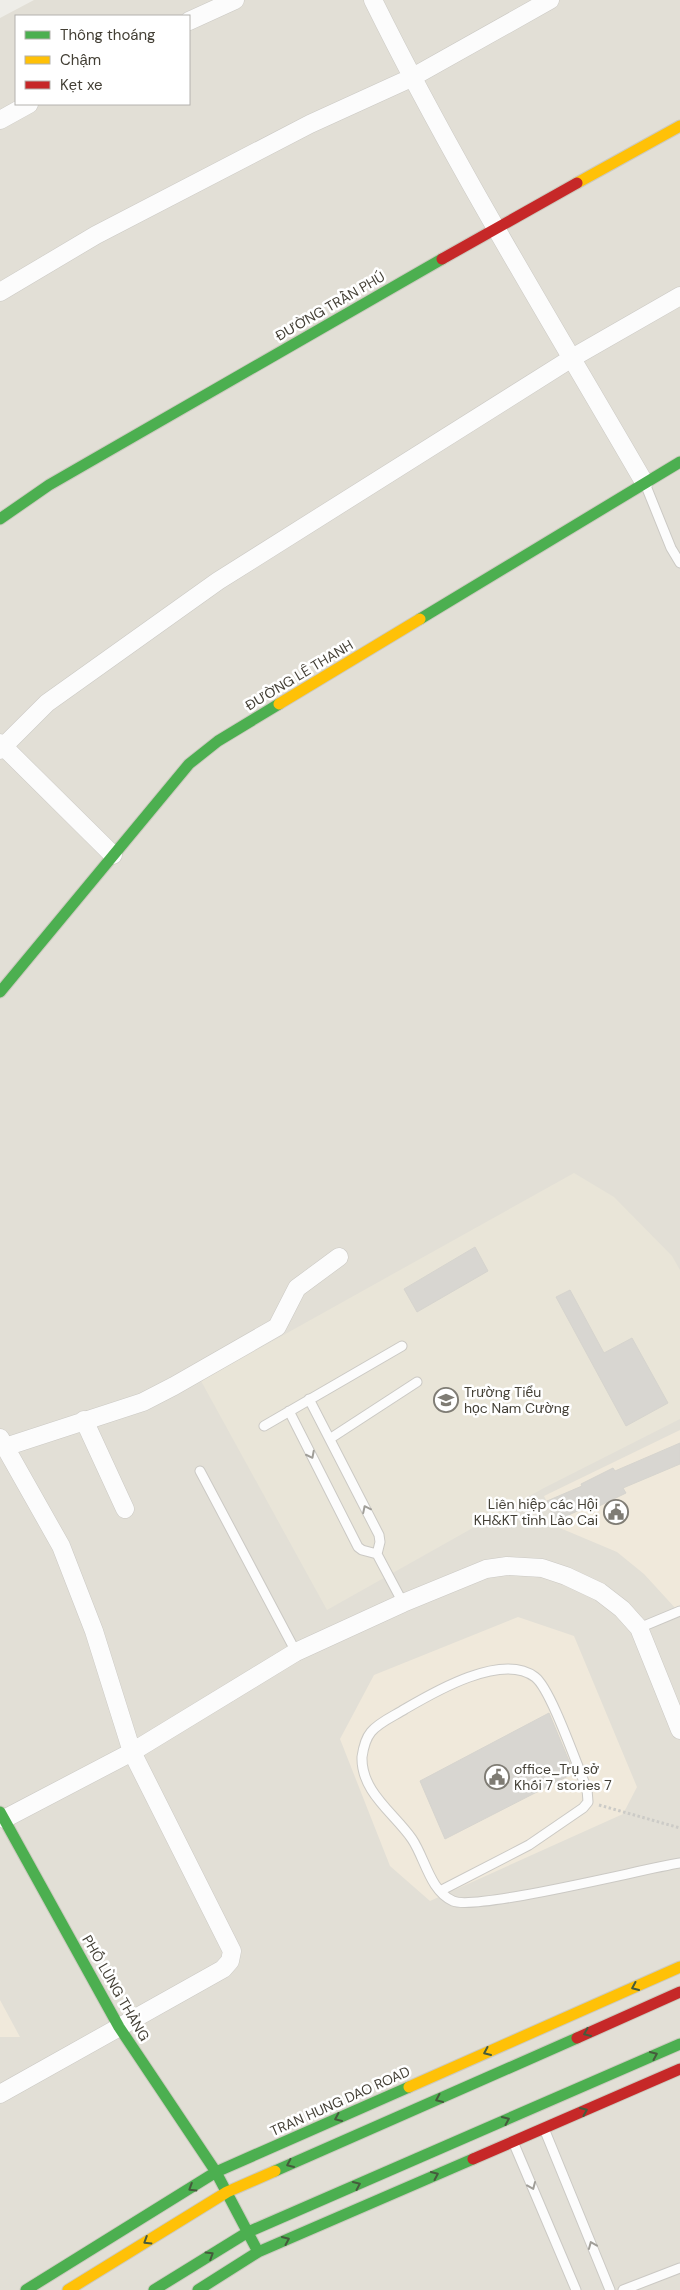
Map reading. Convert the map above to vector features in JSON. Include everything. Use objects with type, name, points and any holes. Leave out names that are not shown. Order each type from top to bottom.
[{"type":"main road","name":"ĐƯỜNG TRẦN PHÚ","points":[[0,519],[48,486],[495,228],[680,126]]},
{"type":"main road","name":"ĐƯỜNG LÊ THANH","points":[[0,992],[189,764],[218,741],[680,462]]},
{"type":"main road","name":"PHỐ LÙNG THÀNG","points":[[2,1816],[119,2028],[216,2172],[258,2252]]},
{"type":"main road","name":"TRAN HUNG DAO ROAD","points":[[26,2290],[216,2172],[680,1967]]},
{"type":"main road","points":[[68,2290],[227,2192],[680,1992]]},
{"type":"main road","points":[[154,2290],[248,2232],[680,2044]]},
{"type":"main road","points":[[198,2290],[258,2252],[680,2069]]},
{"type":"street","points":[[190,20],[235,0]]},
{"type":"street","points":[[373,0],[411,78],[495,228],[644,482]]},
{"type":"street","points":[[0,292],[96,235],[310,124],[411,78],[550,0]]},
{"type":"street","points":[[0,120],[27,105]]},
{"type":"street","points":[[113,855],[1,747],[28,720],[47,703],[218,581],[572,358],[680,296]]},
{"type":"street","points":[[0,2094],[223,1969],[230,1961],[232,1951],[132,1752],[98,1641],[64,1554],[2,1443],[143,1402],[276,1327],[297,1288],[339,1257]]},
{"type":"street","points":[[84,1420],[125,1509]]},
{"type":"street","points":[[2,1816],[132,1752],[296,1652],[403,1603],[486,1569],[506,1566],[542,1568],[566,1576],[600,1592],[622,1608],[639,1628],[680,1730]]},
{"type":"lane","points":[[644,482],[671,548],[680,563]]},
{"type":"lane","points":[[264,1426],[402,1346]]},
{"type":"lane","points":[[331,1438],[417,1382]]},
{"type":"lane","points":[[309,1399],[331,1438],[379,1535],[380,1542],[377,1554],[403,1603]]},
{"type":"lane","points":[[289,1411],[358,1546],[362,1550],[377,1554]]},
{"type":"lane","points":[[200,1472],[296,1652]]},
{"type":"lane","points":[[639,1628],[680,1611]]},
{"type":"lane","points":[[440,1891],[529,1845],[583,1808],[588,1802],[587,1789],[547,1692],[535,1677],[522,1670],[507,1669],[460,1680],[438,1689],[379,1724],[370,1733],[362,1757],[371,1790],[412,1839],[440,1891],[454,1902],[488,1900],[680,1863]]},
{"type":"lane","points":[[544,2128],[610,2290]]},
{"type":"lane","points":[[512,2142],[576,2290]]},
{"type":"lane","points":[[624,2290],[680,2268]]},
{"type":"path","points":[[588,1802],[680,1828]]},
{"type":"shaded area","points":[[34,0],[680,0],[680,2290],[0,2290],[0,18]]},
{"type":"shaded area","name":"Trường Tiểu học Nam Cường","points":[[574,1173],[614,1197],[672,1256],[680,1270],[680,1419],[542,1489],[327,1610],[201,1381]]},
{"type":"shaded area","name":"Liên hiệp các Hội KH&KT tỉnh Lào Cai","points":[[680,1430],[680,1608],[677,1610],[644,1574],[617,1552],[560,1528],[544,1496]]},
{"type":"shaded area","points":[[518,1617],[574,1636],[637,1787],[623,1814],[430,1901],[390,1866],[340,1739],[374,1675]]},
{"type":"shaded area","points":[[0,2000],[20,2037],[0,2037]]},
{"type":"building","points":[[475,1247],[488,1271],[417,1312],[404,1289]]},
{"type":"building","points":[[570,1290],[604,1353],[632,1338],[668,1403],[626,1426],[556,1297]]},
{"type":"building","points":[[680,1443],[680,1464],[623,1488],[626,1493],[593,1509],[591,1505],[555,1521],[547,1501],[582,1486],[581,1484],[613,1468],[615,1471]]},
{"type":"building","name":"office_Trụ sở Khối 7 stories 7","points":[[549,1713],[574,1773],[445,1839],[420,1781]]},
{"type":"traffic: fast","points":[[0,519],[49,485],[442,259]]},
{"type":"traffic: fast","points":[[420,619],[680,462]]},
{"type":"traffic: fast","points":[[0,992],[189,764],[218,741],[279,704]]},
{"type":"traffic: fast","points":[[0,1812],[119,2027],[216,2172]]},
{"type":"traffic: fast","points":[[275,2171],[577,2038]]},
{"type":"traffic: fast","points":[[154,2290],[248,2232],[680,2044]]},
{"type":"traffic: fast","points":[[26,2290],[216,2172],[409,2087]]},
{"type":"traffic: fast","points":[[198,2290],[258,2252],[473,2159]]},
{"type":"traffic: fast","points":[[218,2176],[256,2248]]},
{"type":"traffic: slow","points":[[577,183],[680,126]]},
{"type":"traffic: slow","points":[[279,704],[420,619]]},
{"type":"traffic: slow","points":[[409,2087],[680,1967]]},
{"type":"traffic: slow","points":[[68,2290],[227,2192],[275,2171]]},
{"type":"traffic: jam","points":[[442,259],[577,183]]},
{"type":"traffic: jam","points":[[577,2038],[680,1992]]},
{"type":"traffic: jam","points":[[473,2159],[680,2069]]},
{"type":"place","name":"Trường Tiểu học Nam Cường","points":[[446,1400]]},
{"type":"place","name":"Liên hiệp các Hội KH&KT tỉnh Lào Cai","points":[[616,1512]]},
{"type":"place","name":"office_Trụ sở Khối 7 stories 7","points":[[497,1777]]}]
